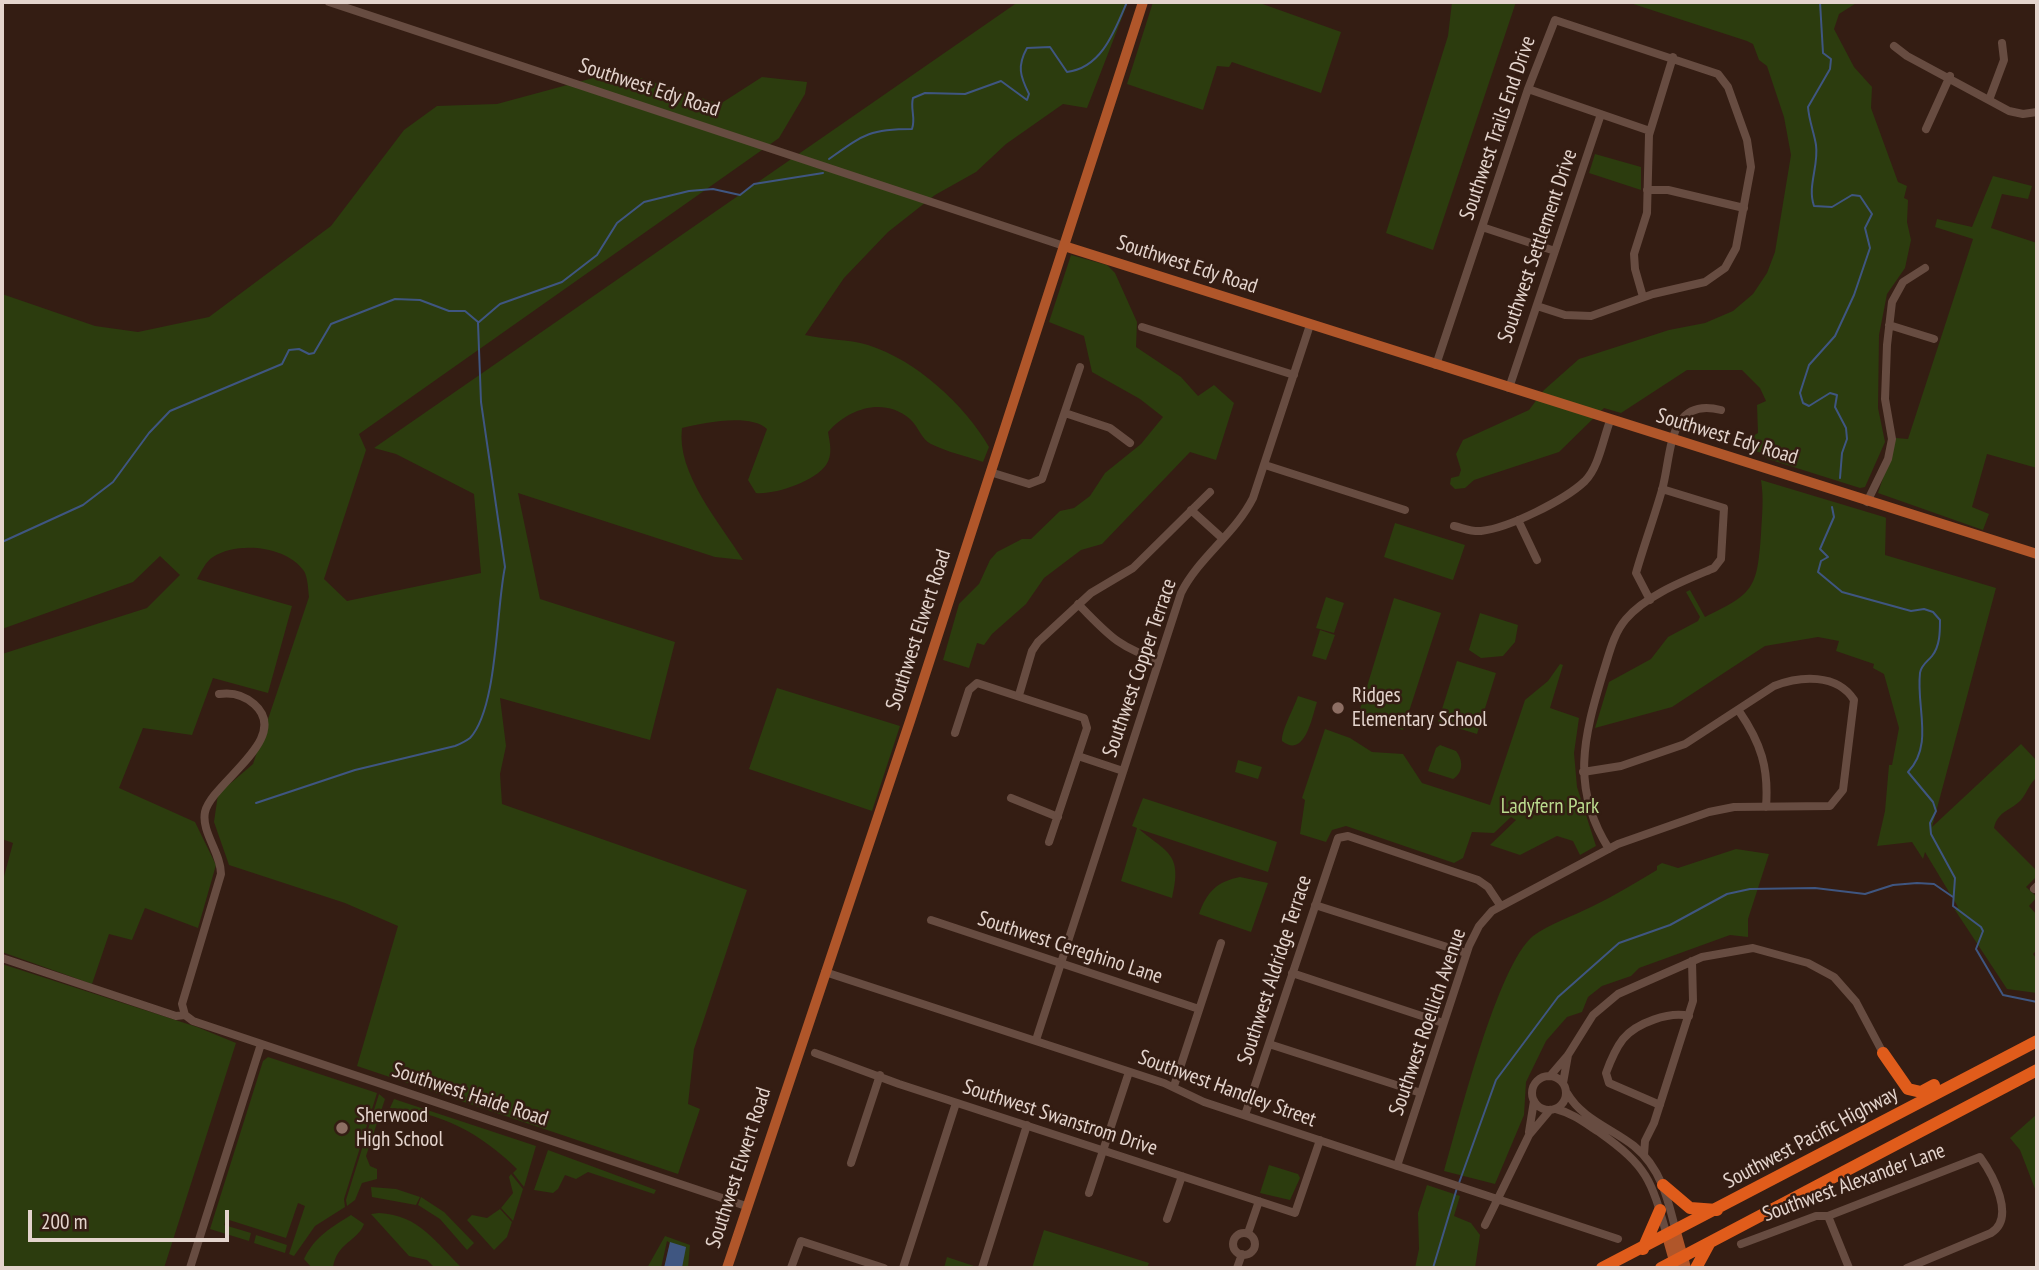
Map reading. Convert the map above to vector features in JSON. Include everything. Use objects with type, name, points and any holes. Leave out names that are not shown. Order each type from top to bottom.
[{"type":"highway","name":"Southwest Pacific Highway","points":[[1602,1268],[1672,1234],[2037,1041]]},
{"type":"highway","points":[[1884,1053],[1902,1083],[1911,1091],[1921,1092],[1937,1083],[1964,1079]]},
{"type":"highway","points":[[1884,1053],[1882,1057],[1901,1097],[1895,1115]]},
{"type":"highway","points":[[1661,1268],[1680,1264],[1711,1242],[2037,1070]]},
{"type":"highway","points":[[1663,1185],[1690,1208],[1717,1210]]},
{"type":"highway","points":[[1643,1249],[1660,1210]]},
{"type":"highway","points":[[1696,1268],[1711,1242]]},
{"type":"main road","name":"Southwest Elwert Road","points":[[727,1268],[1143,2]]},
{"type":"main road","name":"Southwest Edy Road","points":[[1064,246],[2037,554]]},
{"type":"main road","points":[[1672,1234],[1680,1264]]},
{"type":"street","name":"Southwest Edy Road","points":[[328,2],[1064,246]]},
{"type":"street","name":"Southwest Trails End Drive","points":[[1436,365],[1528,89],[1555,20],[1673,57]]},
{"type":"street","points":[[1989,100],[2004,60],[2003,43]]},
{"type":"street","points":[[1894,46],[1907,56],[1950,76],[2016,113],[2037,112]]},
{"type":"street","points":[[1537,306],[1565,315],[1584,316],[1643,297],[1705,282],[1720,273],[1736,248],[1750,174],[1749,151],[1728,87],[1712,70],[1673,57],[1650,131],[1646,219],[1634,254],[1643,297]]},
{"type":"street","points":[[1926,129],[1950,76]]},
{"type":"street","points":[[1528,89],[1650,131]]},
{"type":"street","name":"Southwest Settlement Drive","points":[[1509,388],[1601,114]]},
{"type":"street","points":[[1647,190],[1668,190],[1744,208]]},
{"type":"street","points":[[1482,227],[1555,251]]},
{"type":"street","points":[[1867,502],[1888,459],[1892,439],[1885,406],[1889,325],[1896,292],[1911,275],[1925,268]]},
{"type":"street","name":"Southwest Copper Terrace","points":[[1036,1040],[1186,582],[1248,508],[1265,465],[1310,325]]},
{"type":"street","points":[[1889,325],[1934,339]]},
{"type":"street","points":[[1142,327],[1294,375]]},
{"type":"street","points":[[990,472],[1027,484],[1039,482],[1045,475],[1080,367]]},
{"type":"street","points":[[1650,600],[1636,573],[1662,489],[1672,440],[1682,419],[1695,408],[1706,406],[1721,410]]},
{"type":"street","points":[[1065,413],[1110,428],[1130,443]]},
{"type":"street","points":[[1454,526],[1480,531],[1518,520],[1560,498],[1585,481],[1594,467],[1610,421]]},
{"type":"street","points":[[1265,465],[1405,510]]},
{"type":"street","points":[[1609,849],[1593,817],[1583,772],[1584,738],[1614,639],[1627,617],[1650,600],[1717,565],[1721,559],[1724,508],[1662,489]]},
{"type":"street","points":[[1019,695],[1034,647],[1097,588],[1132,568],[1210,492]]},
{"type":"street","points":[[1191,510],[1222,538]]},
{"type":"street","points":[[1518,520],[1537,561]]},
{"type":"street","points":[[1078,604],[1122,647],[1159,660]]},
{"type":"street","name":"Southwest Roellich Avenue","points":[[1397,1166],[1466,953],[1482,921],[1500,905],[1609,849],[1709,812],[1734,807],[1827,807],[1838,800],[1844,786],[1856,708],[1850,694],[1827,681],[1809,677],[1774,686],[1739,711]]},
{"type":"street","points":[[955,733],[972,686],[980,683],[1078,715],[1086,721],[1078,756],[1049,842]]},
{"type":"street","points":[[185,1015],[181,1004],[221,874],[221,862],[205,823],[205,814],[212,798],[256,748],[264,724],[261,713],[244,698],[228,693],[219,694]]},
{"type":"street","points":[[1583,772],[1621,766],[1685,744],[1739,711],[1757,738],[1764,757],[1768,783],[1766,807]]},
{"type":"street","points":[[1078,756],[1123,771]]},
{"type":"street","points":[[1012,799],[1058,817]]},
{"type":"street","name":"Southwest Aldridge Terrace","points":[[1245,1115],[1340,836],[1348,836],[1478,880],[1488,887],[1500,905]]},
{"type":"street","points":[[1315,905],[1466,953]]},
{"type":"street","name":"Southwest Cereghino Lane","points":[[930,920],[1199,1009]]},
{"type":"street","points":[[1174,1086],[1221,943]]},
{"type":"street","points":[[1529,1135],[1534,1101],[1533,1086],[1540,1079],[1550,1076],[1568,1055],[1593,1015],[1618,994],[1692,961],[1754,948],[1820,969],[1834,977],[1853,997],[1884,1053]]},
{"type":"street","name":"Southwest Haide Road","points":[[2,958],[176,1016],[185,1015],[193,1021],[746,1206]]},
{"type":"street","points":[[1644,1155],[1645,1140],[1660,1105],[1689,1016],[1695,990],[1692,961]]},
{"type":"street","name":"Southwest Handley Street","points":[[825,972],[1174,1086],[1204,1102],[1618,1239]]},
{"type":"street","points":[[1292,973],[1443,1023]]},
{"type":"street","points":[[1660,1105],[1609,1083],[1606,1073],[1622,1040],[1630,1032],[1673,1014],[1689,1016]]},
{"type":"street","points":[[190,1268],[261,1044]]},
{"type":"street","points":[[1269,1044],[1421,1093]]},
{"type":"street","name":"Southwest Swanstrom Drive","points":[[815,1053],[956,1103],[1295,1213],[1320,1140]]},
{"type":"street","points":[[1568,1055],[1563,1083],[1567,1093],[1578,1109],[1644,1155],[1663,1185],[1672,1234]]},
{"type":"street","points":[[1089,1193],[1129,1072]]},
{"type":"street","points":[[851,1163],[880,1075]]},
{"type":"street","points":[[1550,1076],[1563,1083]]},
{"type":"street","points":[[1485,1225],[1529,1135],[1553,1109],[1564,1102],[1567,1093]]},
{"type":"street","points":[[1534,1101],[1539,1107],[1577,1117],[1627,1152],[1646,1173],[1672,1234]]},
{"type":"street","points":[[903,1268],[956,1103]]},
{"type":"street","points":[[982,1268],[1027,1125]]},
{"type":"street","points":[[1631,1144],[1645,1140]]},
{"type":"street","name":"Southwest Alexander Lane","points":[[1741,1244],[1816,1216],[1828,1216],[1973,1157],[1980,1157],[2004,1210],[2000,1225],[1991,1233],[1907,1268]]},
{"type":"street","points":[[1167,1219],[1182,1176]]},
{"type":"street","points":[[1242,1254],[1234,1247],[1235,1238],[1248,1233],[1259,1201]]},
{"type":"street","points":[[1828,1216],[1849,1268]]},
{"type":"street","points":[[1242,1254],[1252,1252],[1254,1247],[1254,1239],[1248,1233]]},
{"type":"street","points":[[791,1268],[801,1241],[884,1268]]},
{"type":"street","points":[[1237,1268],[1242,1254]]},
{"type":"green space","points":[[1018,2],[1128,2],[1087,108],[1063,104],[1006,144],[976,172],[935,195],[888,232],[844,278],[805,335],[868,345],[904,361],[921,373],[953,400],[979,431],[989,447],[983,462],[931,444],[910,419],[900,412],[889,408],[866,408],[845,417],[828,432],[830,457],[821,471],[794,486],[756,493],[748,480],[767,429],[750,421],[738,420],[682,428],[682,445],[693,480],[743,560],[715,557],[518,493],[540,599],[675,642],[650,740],[500,698],[506,746],[500,774],[502,804],[747,890],[694,1049],[688,1104],[700,1109],[678,1174],[357,1066],[398,926],[345,903],[229,865],[214,822],[218,794],[253,764],[309,597],[304,571],[286,556],[274,551],[248,548],[223,552],[208,561],[197,579],[292,606],[268,693],[213,678],[192,735],[143,728],[119,788],[195,822],[216,865],[198,928],[145,908],[132,940],[109,934],[92,984],[2,952],[2,884],[13,843],[2,839],[2,654],[147,608],[180,575],[160,556],[133,582],[2,629],[2,294],[95,326],[138,332],[209,317],[331,226],[404,130],[437,106],[497,104],[619,71],[720,104],[762,77],[807,82],[805,94],[779,138],[359,434],[366,450],[324,579],[347,601],[481,573],[474,494],[396,454],[374,448]]},
{"type":"green space","points":[[1153,2],[1257,2],[1341,32],[1321,93],[1232,62],[1229,67],[1217,66],[1203,110],[1127,84]]},
{"type":"green space","points":[[1452,2],[1516,2],[1433,250],[1386,233],[1448,36]]},
{"type":"green space","points":[[1627,2],[1858,2],[1839,14],[1834,29],[1854,67],[1872,87],[1871,108],[1898,182],[1907,186],[1904,198],[1908,200],[1907,222],[1911,240],[1905,268],[1887,294],[1879,335],[1878,408],[1885,442],[1865,487],[1860,488],[1768,459],[1759,452],[1746,451],[1748,439],[1758,433],[1757,405],[1766,401],[1760,388],[1742,370],[1687,370],[1621,413],[1604,408],[1559,452],[1474,480],[1465,488],[1455,489],[1450,484],[1451,478],[1459,476],[1461,470],[1456,454],[1463,440],[1529,410],[1544,390],[1579,359],[1669,330],[1705,323],[1733,311],[1753,294],[1767,273],[1775,252],[1791,155],[1784,117],[1767,66],[1759,60],[1753,44],[1747,41]]},
{"type":"green space","points":[[1595,154],[1641,167],[1641,190],[1589,173]]},
{"type":"green space","points":[[1993,176],[2032,186],[2028,199],[2002,194],[1991,228],[2037,243],[2037,468],[1987,454],[1972,507],[1989,514],[1983,530],[1878,493],[1896,438],[1908,439],[1973,239],[1935,227],[1937,219],[1972,227]]},
{"type":"green space","points":[[1071,255],[1107,265],[1115,273],[1137,322],[1136,347],[1181,377],[1198,396],[1214,385],[1234,403],[1216,460],[1190,452],[1102,544],[1081,550],[1044,578],[1026,604],[992,634],[984,645],[977,643],[969,668],[943,660],[959,604],[979,584],[990,560],[997,552],[1022,539],[1031,539],[1060,511],[1074,508],[1090,496],[1105,473],[1141,444],[1163,417],[1140,399],[1092,372],[1084,336],[1049,322]]},
{"type":"green space","points":[[1761,480],[1884,517],[1885,555],[1996,588],[1932,827],[2021,744],[2037,761],[2037,777],[2021,800],[1998,818],[1994,828],[2037,871],[2037,876],[2026,887],[2037,897],[2029,906],[2037,915],[2037,950],[2033,954],[2037,959],[2037,993],[2007,989],[1955,910],[1958,907],[1925,852],[1923,859],[1912,842],[1877,846],[1885,811],[1889,765],[1892,765],[1899,728],[1884,674],[1873,668],[1874,664],[1836,651],[1839,641],[1818,637],[1765,646],[1672,707],[1595,728],[1609,682],[1651,659],[1668,637],[1698,621],[1700,617],[1686,592],[1690,590],[1705,617],[1734,602],[1750,587],[1759,552],[1763,507]]},
{"type":"green space","points":[[1395,523],[1465,545],[1453,580],[1384,557]]},
{"type":"green space","points":[[1326,597],[1344,603],[1334,633],[1316,628]]},
{"type":"green space","points":[[1394,598],[1441,613],[1403,730],[1358,716]]},
{"type":"green space","points":[[1480,613],[1518,625],[1515,642],[1503,656],[1481,658],[1469,650]]},
{"type":"green space","points":[[1320,630],[1335,635],[1326,660],[1312,656]]},
{"type":"green space","points":[[1457,661],[1496,673],[1477,734],[1438,722]]},
{"type":"green space","name":"Ladyfern Park","points":[[1560,664],[1563,665],[1550,708],[1579,718],[1574,753],[1577,787],[1596,846],[1580,855],[1573,841],[1557,836],[1520,855],[1490,845],[1516,820],[1511,817],[1494,833],[1472,832],[1463,858],[1454,863],[1346,826],[1332,830],[1326,842],[1300,834],[1305,800],[1302,798],[1325,729],[1350,738],[1372,752],[1403,754],[1422,783],[1490,805],[1525,700],[1548,681]]},
{"type":"green space","points":[[777,688],[900,726],[872,811],[749,769]]},
{"type":"green space","points":[[1298,696],[1317,702],[1302,741],[1290,745],[1282,741],[1282,737]]},
{"type":"green space","points":[[1440,745],[1456,751],[1460,758],[1461,769],[1453,779],[1428,771],[1436,748]]},
{"type":"green space","points":[[1238,760],[1262,767],[1258,779],[1235,772]]},
{"type":"green space","points":[[1143,798],[1277,842],[1268,872],[1139,829],[1165,850],[1174,863],[1175,883],[1172,898],[1121,881],[1137,828],[1132,826]]},
{"type":"green space","points":[[1736,849],[1769,854],[1748,919],[1748,937],[1730,935],[1639,968],[1631,976],[1602,986],[1588,997],[1582,1012],[1567,1017],[1546,1041],[1526,1082],[1524,1115],[1495,1184],[1444,1171],[1493,1010],[1519,953],[1533,936],[1616,894],[1657,870],[1657,866],[1662,863],[1678,868]]},
{"type":"green space","points":[[1240,877],[1268,883],[1251,932],[1199,914],[1213,889]]},
{"type":"green space","points":[[2,964],[197,1027],[236,1043],[164,1268],[2,1268]]},
{"type":"green space","points":[[268,1057],[377,1093],[344,1199],[345,1207],[315,1226],[294,1256],[289,1254],[305,1206],[298,1203],[286,1238],[226,1219],[224,1225],[251,1233],[249,1241],[210,1229],[263,1061]]},
{"type":"green space","points":[[379,1094],[385,1099],[366,1156],[370,1166],[377,1169],[377,1179],[362,1183],[355,1200],[347,1206],[346,1200]]},
{"type":"green space","points":[[394,1099],[536,1146],[524,1187],[513,1173],[517,1169],[489,1145],[459,1126],[442,1119],[390,1108]]},
{"type":"green space","points":[[2037,1114],[2037,1194],[2020,1150],[2010,1138]]},
{"type":"green space","points":[[548,1150],[656,1190],[654,1194],[588,1172],[576,1179],[565,1175],[553,1193],[534,1190]]},
{"type":"green space","points":[[1269,1165],[1298,1174],[1300,1178],[1290,1200],[1260,1193]]},
{"type":"green space","points":[[511,1174],[523,1189],[513,1221],[501,1208],[513,1193],[509,1177]]},
{"type":"green space","points":[[1427,1185],[1460,1196],[1454,1216],[1471,1223],[1480,1235],[1475,1268],[1415,1268],[1419,1249],[1418,1213]]},
{"type":"green space","points":[[371,1187],[396,1189],[420,1197],[416,1205],[372,1197]]},
{"type":"green space","points":[[421,1197],[444,1212],[474,1243],[467,1250],[440,1219],[418,1205]]},
{"type":"green space","points":[[500,1209],[512,1222],[507,1237],[494,1250],[467,1220],[472,1215],[487,1218]]},
{"type":"green space","points":[[379,1213],[406,1219],[416,1225],[462,1268],[435,1268],[427,1260],[409,1256],[371,1214]]},
{"type":"green space","points":[[351,1215],[364,1224],[361,1230],[338,1253],[333,1268],[312,1268],[304,1259],[313,1244]]},
{"type":"green space","points":[[1044,1230],[1149,1263],[1147,1268],[1032,1268]]},
{"type":"green space","points":[[256,1235],[287,1245],[285,1253],[254,1243]]},
{"type":"green space","points":[[665,1236],[690,1245],[688,1268],[664,1268],[670,1243],[667,1241],[661,1268],[647,1268]]},
{"type":"green space","points":[[947,1257],[974,1266],[974,1268],[944,1268]]},
{"type":"water","points":[[670,1242],[686,1247],[682,1268],[664,1268]]},
{"type":"waterway","points":[[829,159],[867,135],[886,130],[912,129],[913,98],[925,93],[965,94],[1001,81],[1027,100],[1029,94],[1021,66],[1027,48],[1050,47],[1067,72],[1079,69],[1106,46],[1127,2]]},
{"type":"waterway","points":[[1820,2],[1823,53],[1831,59],[1830,69],[1808,107],[1816,153],[1812,198],[1814,206],[1832,207],[1852,195],[1860,196],[1872,214],[1865,228],[1870,248],[1854,295],[1835,336],[1809,365],[1800,393],[1803,403],[1809,406],[1830,393],[1837,395],[1835,407],[1846,428],[1847,439],[1842,453],[1840,478]]},
{"type":"waterway","points":[[479,322],[500,304],[562,282],[597,255],[617,223],[644,202],[689,191],[713,189],[740,195],[754,184],[823,173]]},
{"type":"waterway","points":[[2,542],[83,505],[113,482],[149,433],[170,411],[282,364],[289,350],[299,349],[309,354],[314,353],[331,324],[395,299],[420,300],[449,311],[465,311],[478,322]]},
{"type":"waterway","points":[[256,803],[355,770],[455,746],[470,738],[479,724],[491,682],[505,567],[481,402],[478,323]]},
{"type":"waterway","points":[[1832,507],[1834,517],[1820,549],[1828,557],[1821,561],[1818,572],[1842,592],[1911,611],[1924,609],[1933,612],[1940,620],[1937,648],[1920,673],[1922,738],[1916,761],[1908,772],[1933,802],[1936,811],[1930,823],[1931,834],[1955,878],[1953,906],[1983,931],[1976,949],[2003,995],[2037,1002]]},
{"type":"waterway","points":[[1459,1183],[1496,1080],[1558,997],[1619,943],[1670,925],[1727,894],[1750,889],[1815,888],[1865,894],[1893,885],[1917,883],[1934,884],[1953,897]]},
{"type":"waterway","points":[[1433,1268],[1457,1188]]},
{"type":"place","name":"Ridges Elementary School","points":[[1338,708]]},
{"type":"place","name":"Sherwood High School","points":[[342,1128]]}]
